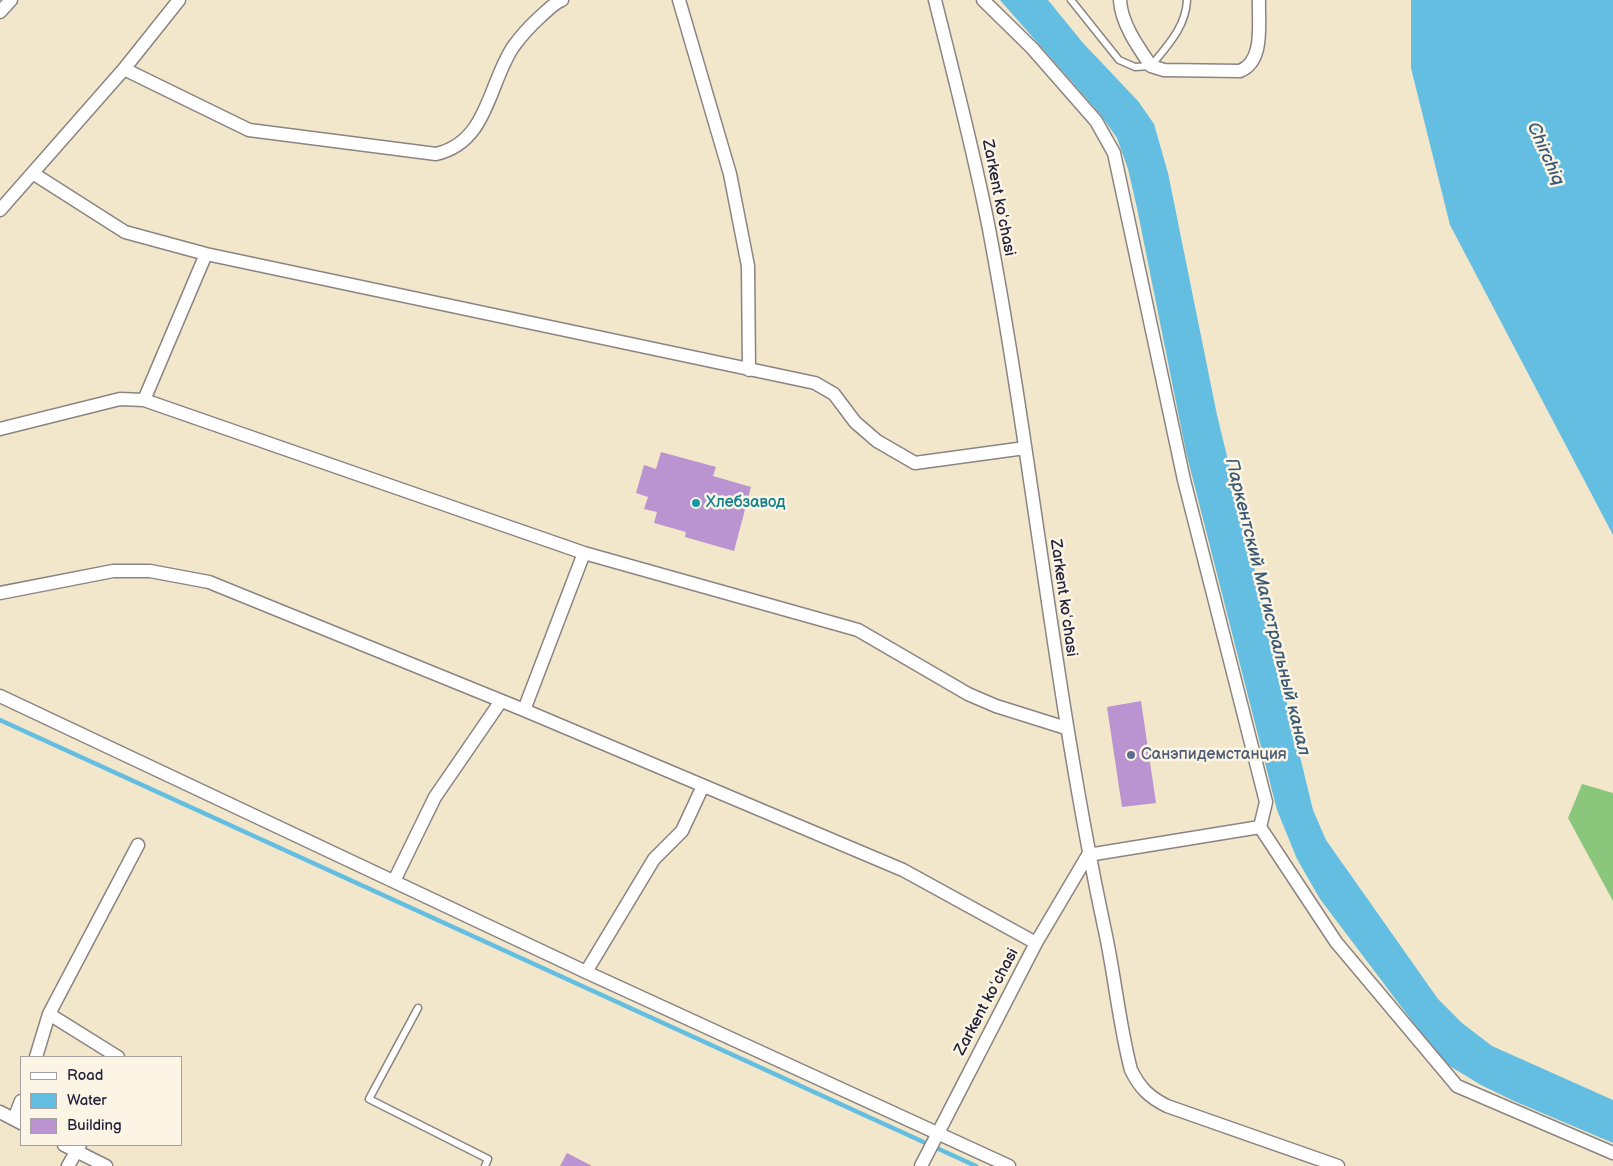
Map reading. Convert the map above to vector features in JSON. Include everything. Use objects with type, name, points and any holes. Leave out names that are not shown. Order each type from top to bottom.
[{"type":"street","points":[[0,12],[11,0]]},
{"type":"street","points":[[0,210],[34,174],[124,69],[179,0]]},
{"type":"street","points":[[124,69],[250,130],[436,154],[451,151],[473,132],[513,48],[535,22],[557,2],[562,0]]},
{"type":"street","points":[[679,0],[730,174],[748,266],[749,370]]},
{"type":"street","name":"Zarkent koʻchasi","points":[[921,1166],[1036,943],[1088,855],[1066,728],[1025,448],[989,231],[972,148],[935,0]]},
{"type":"street","points":[[983,0],[1032,48],[1096,121],[1114,153],[1184,480],[1266,802],[1260,827],[1336,942],[1457,1086],[1613,1153]]},
{"type":"street","points":[[1120,0],[1121,10],[1138,46],[1151,66],[1164,70],[1240,71],[1250,67],[1257,56],[1259,0]]},
{"type":"street","points":[[34,174],[124,232],[206,254],[815,384],[834,394],[855,422],[877,441],[915,463],[1025,448]]},
{"type":"street","points":[[144,400],[206,254]]},
{"type":"street","points":[[0,429],[120,399],[144,400],[584,553],[858,630],[968,694],[996,706],[1066,728]]},
{"type":"street","points":[[524,710],[584,553]]},
{"type":"street","points":[[0,593],[113,571],[150,571],[209,582],[524,710],[903,870],[1036,943]]},
{"type":"street","points":[[0,696],[586,972],[933,1141],[1010,1166]]},
{"type":"street","points":[[394,881],[435,797],[501,701]]},
{"type":"street","points":[[586,972],[654,859],[682,830],[702,786]]},
{"type":"street","points":[[1260,827],[1088,855],[1106,935],[1131,1070],[1139,1086],[1152,1099],[1167,1106],[1338,1166]]},
{"type":"street","points":[[36,1056],[49,1014],[138,845]]},
{"type":"street","points":[[49,1014],[116,1056]]},
{"type":"street","points":[[0,1112],[18,1121],[20,1108]]},
{"type":"street","points":[[68,1166],[78,1148],[106,1166]]},
{"type":"lane","points":[[1072,0],[1119,60],[1135,67],[1151,66],[1183,24],[1188,0]]},
{"type":"lane","points":[[418,1008],[369,1100],[488,1159],[485,1166]]},
{"type":"green space","points":[[1582,784],[1613,793],[1613,901],[1568,818]]},
{"type":"water","name":"Паркентский Магистральный канал","points":[[1000,0],[1048,0],[1083,43],[1138,101],[1154,124],[1168,173],[1217,415],[1313,810],[1326,840],[1438,999],[1462,1023],[1492,1046],[1613,1100],[1613,1143],[1514,1101],[1481,1085],[1443,1062],[1320,899],[1297,859],[1277,810],[1186,452],[1128,169],[1117,138],[1100,114]]},
{"type":"water","name":"Chirchiq","points":[[1411,0],[1613,0],[1613,535],[1450,225],[1411,68]]},
{"type":"building","name":"Хлебзавод","points":[[661,452],[716,467],[713,476],[751,487],[734,551],[685,537],[686,532],[654,523],[657,512],[644,509],[648,497],[636,493],[644,465],[656,469]]},
{"type":"building","name":"Санэпидемстанция","points":[[1141,701],[1156,803],[1122,807],[1107,707]]},
{"type":"building","points":[[567,1153],[592,1166],[560,1166]]},
{"type":"waterway","points":[[0,720],[976,1166]]},
{"type":"place","name":"Хлебзавод","points":[[696,503]]},
{"type":"place","name":"Санэпидемстанция","points":[[1131,755]]}]
